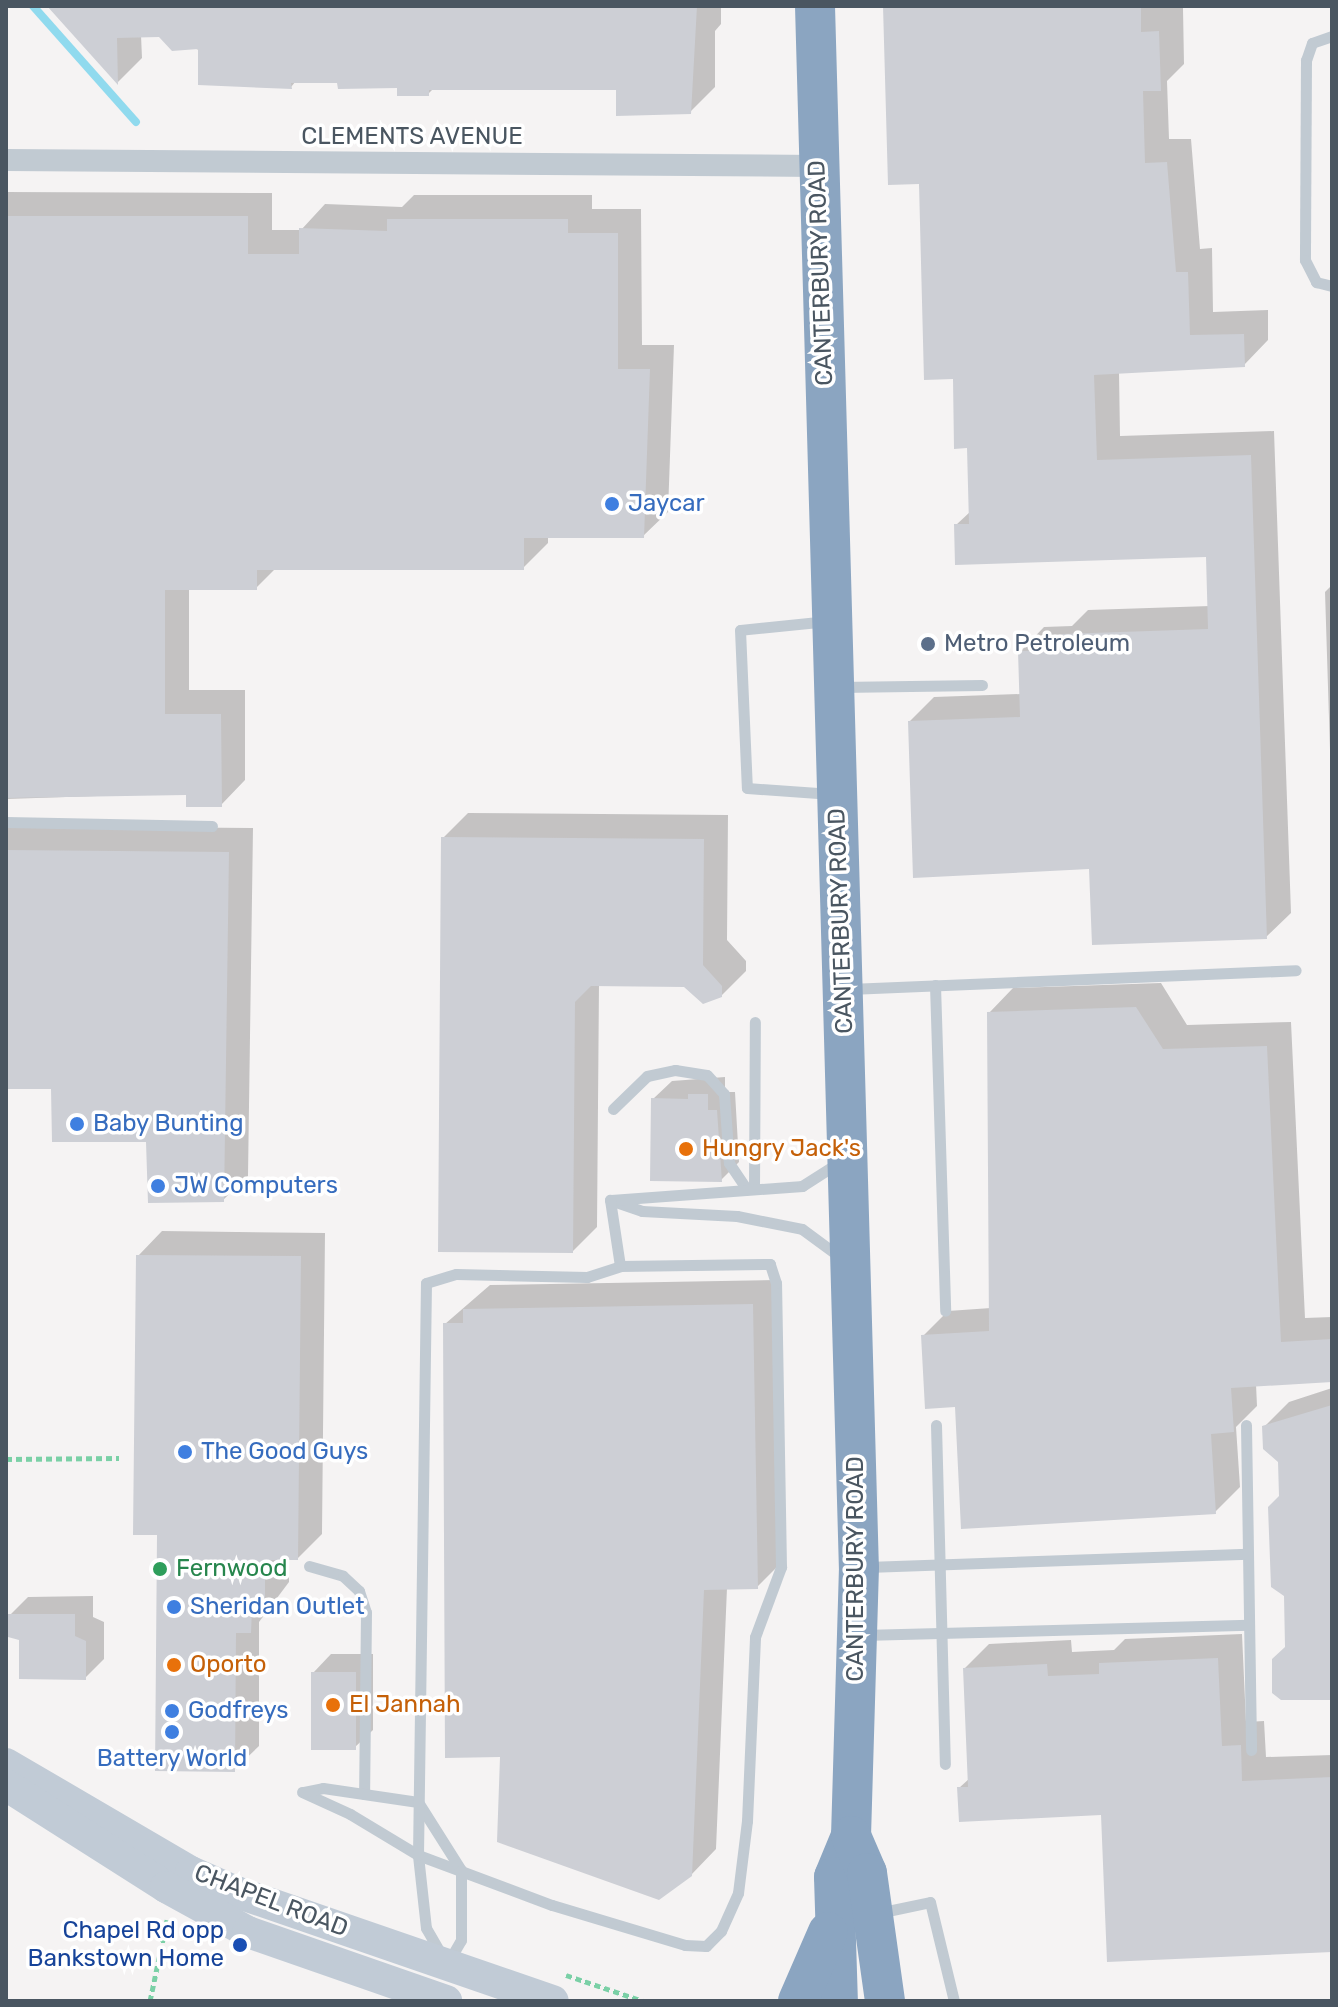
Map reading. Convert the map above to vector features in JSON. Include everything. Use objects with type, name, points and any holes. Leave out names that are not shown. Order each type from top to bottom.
[{"type":"highway","name":"CANTERBURY ROAD","points":[[815,6],[833,687],[854,1267],[859,1567],[851,1836],[867,1873],[852,1916],[838,2001]]},
{"type":"highway","name":"CANTERBURY ROAD","points":[[852,1916],[885,2001]]},
{"type":"highway","points":[[798,2001],[852,1916]]},
{"type":"main road","name":"CHAPEL ROAD","points":[[6,1764],[191,1872],[553,2001]]},
{"type":"main road","name":"CHAPEL ROAD","points":[[6,1785],[140,1872],[248,1932],[443,2001]]},
{"type":"main road","points":[[443,2001],[447,1965]]},
{"type":"street","name":"CLEMENTS AVENUE","points":[[6,160],[817,166]]},
{"type":"lane","points":[[1332,36],[1312,43],[1306,60],[1305,260],[1316,282],[1332,286]]},
{"type":"lane","points":[[831,621],[740,630],[747,788],[837,795]]},
{"type":"lane","points":[[833,687],[982,685]]},
{"type":"lane","points":[[6,822],[212,826]]},
{"type":"lane","points":[[844,989],[1296,970]]},
{"type":"lane","points":[[935,985],[945,1311]]},
{"type":"lane","points":[[750,1190],[755,1022]]},
{"type":"lane","points":[[613,1109],[647,1076],[675,1070],[707,1075],[724,1094],[729,1163],[750,1190]]},
{"type":"lane","points":[[610,1200],[802,1186],[850,1156]]},
{"type":"lane","points":[[610,1200],[642,1211],[737,1216],[802,1229],[854,1267]]},
{"type":"lane","points":[[610,1200],[620,1266]]},
{"type":"lane","points":[[447,1965],[426,1928],[418,1855],[418,1802],[426,1283],[456,1274],[587,1277],[620,1266],[770,1264],[776,1283],[781,1567],[755,1637],[747,1821],[738,1893],[721,1931],[706,1946],[685,1945],[461,1870],[418,1855],[350,1814],[302,1792],[323,1788],[418,1802],[461,1870],[461,1940],[447,1965]]},
{"type":"lane","points":[[936,1425],[945,1764]]},
{"type":"lane","points":[[1246,1425],[1251,1750]]},
{"type":"lane","points":[[859,1567],[1248,1554]]},
{"type":"lane","points":[[309,1566],[343,1576],[359,1591],[366,1612],[364,1794]]},
{"type":"lane","points":[[858,1635],[1249,1625]]},
{"type":"lane","points":[[852,1916],[930,1902],[954,2001]]},
{"type":"path","points":[[6,1459],[119,1458]]},
{"type":"path","points":[[150,2001],[169,1912]]},
{"type":"building","points":[[47,6],[697,6],[691,114],[616,116],[616,90],[429,90],[429,96],[397,96],[397,88],[338,89],[337,83],[291,83],[292,89],[198,85],[198,49],[172,51],[159,37],[117,38],[118,85]]},
{"type":"building","points":[[883,6],[1141,6],[1141,32],[1159,31],[1161,91],[1143,91],[1145,163],[1167,162],[1176,272],[1188,272],[1190,335],[1244,334],[1245,367],[1094,375],[1097,460],[1251,455],[1267,939],[1092,945],[1089,869],[913,878],[908,721],[1020,717],[1018,651],[1062,650],[1062,634],[1208,629],[1206,557],[955,565],[954,524],[969,524],[967,448],[954,449],[953,379],[924,380],[919,184],[888,185]]},
{"type":"building","points":[[6,216],[248,216],[248,254],[299,254],[299,228],[387,231],[387,219],[568,219],[568,233],[618,233],[618,369],[650,369],[644,538],[524,538],[524,570],[257,570],[257,590],[165,590],[165,714],[221,714],[222,807],[186,807],[186,795],[6,798]]},
{"type":"building","points":[[441,837],[704,839],[703,965],[722,986],[722,997],[703,1004],[684,987],[591,986],[575,1002],[573,1253],[438,1252]]},
{"type":"building","points":[[6,850],[229,852],[224,1202],[148,1203],[146,1142],[52,1142],[51,1089],[6,1089]]},
{"type":"building","points":[[1136,1007],[1163,1049],[1267,1046],[1281,1342],[1332,1339],[1332,1382],[1231,1388],[1234,1432],[1211,1434],[1216,1514],[961,1529],[955,1407],[925,1409],[921,1335],[989,1331],[987,1012]]},
{"type":"building","name":"Hungry Jack's","points":[[688,1094],[708,1094],[708,1110],[717,1110],[722,1182],[650,1181],[651,1098],[688,1099]]},
{"type":"building","points":[[136,1255],[301,1256],[298,1560],[265,1560],[265,1609],[252,1609],[251,1633],[236,1633],[235,1772],[155,1771],[157,1535],[133,1535]]},
{"type":"building","points":[[753,1304],[758,1589],[704,1590],[692,1876],[659,1900],[497,1842],[500,1757],[445,1758],[443,1323],[463,1323],[463,1309]]},
{"type":"building","points":[[1332,1405],[1332,1700],[1281,1700],[1272,1693],[1272,1659],[1285,1647],[1284,1596],[1271,1587],[1268,1507],[1279,1496],[1278,1462],[1263,1449],[1262,1426]]},
{"type":"building","points":[[8,1614],[75,1614],[75,1636],[86,1641],[86,1680],[19,1679],[19,1640],[8,1637]]},
{"type":"building","points":[[1218,1658],[1222,1746],[1241,1745],[1242,1781],[1332,1777],[1332,1952],[1107,1962],[1101,1815],[959,1822],[957,1787],[968,1787],[963,1668],[1047,1664],[1048,1676],[1099,1674],[1099,1663]]},
{"type":"building","name":"El Jannah","points":[[311,1672],[356,1672],[356,1750],[311,1750]]},
{"type":"waterway","points":[[33,6],[136,122]]},
{"type":"place","name":"Jaycar","points":[[612,504]]},
{"type":"place","name":"Metro Petroleum","points":[[928,644]]},
{"type":"place","name":"Baby Bunting","points":[[77,1124]]},
{"type":"place","name":"Hungry Jack's","points":[[686,1149]]},
{"type":"place","name":"JW Computers","points":[[158,1186]]},
{"type":"place","name":"The Good Guys","points":[[185,1452]]},
{"type":"place","name":"Fernwood","points":[[160,1569]]},
{"type":"place","name":"Sheridan Outlet","points":[[174,1607]]},
{"type":"place","name":"Oporto","points":[[174,1665]]},
{"type":"place","name":"El Jannah","points":[[333,1705]]},
{"type":"place","name":"Godfreys","points":[[172,1711]]},
{"type":"place","name":"Battery World","points":[[172,1732]]},
{"type":"place","name":"Chapel Rd opp Bankstown Home","points":[[240,1945]]}]
